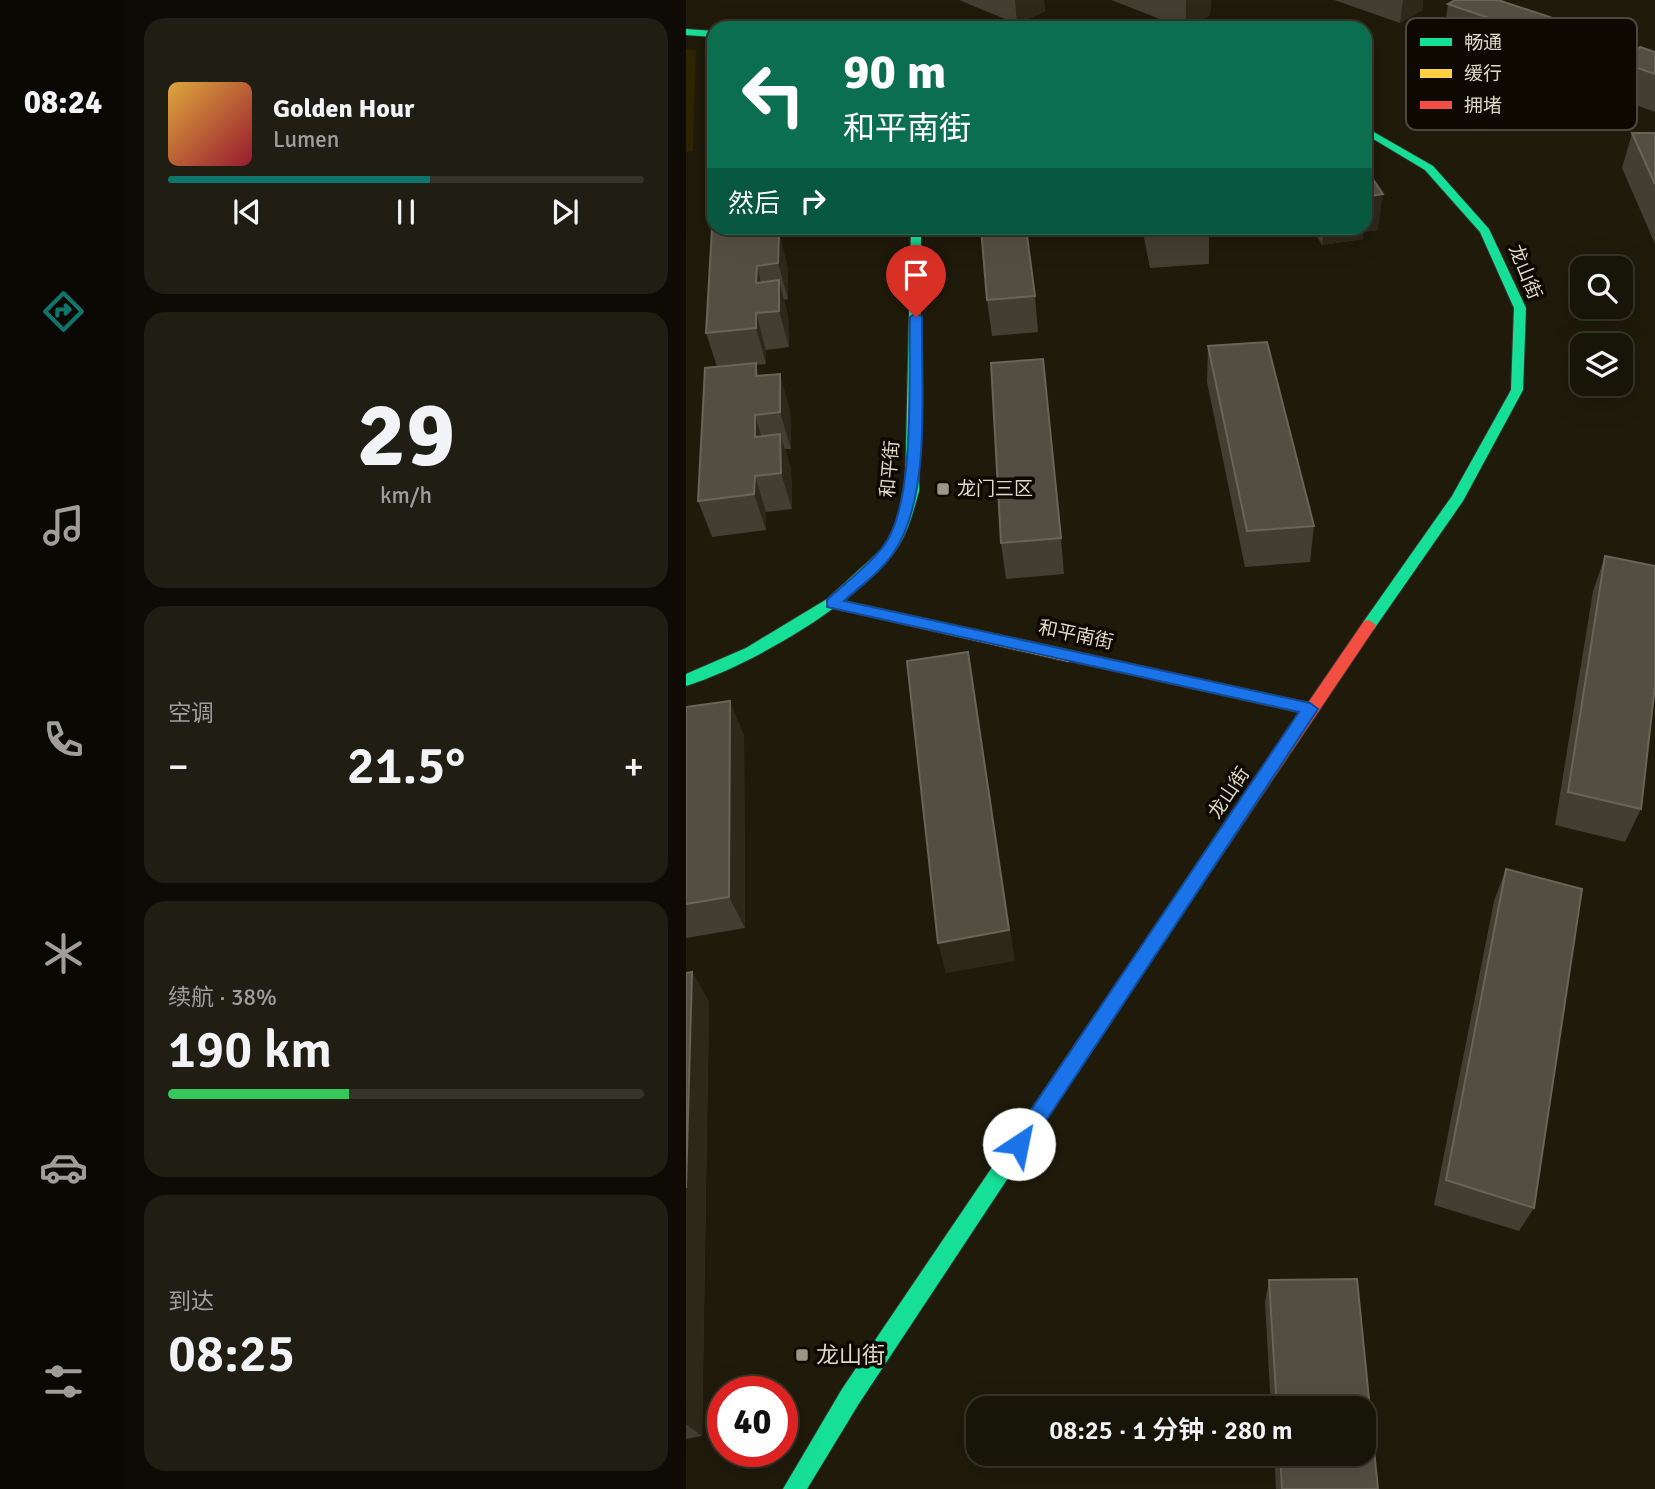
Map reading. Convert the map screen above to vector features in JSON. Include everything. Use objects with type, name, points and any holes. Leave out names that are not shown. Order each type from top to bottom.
[{"type":"street","points":[[1487,0],[1538,18]]},
{"type":"street","points":[[686,32],[707,34]]},
{"type":"street","points":[[1637,53],[1655,59]]},
{"type":"street","name":"龙山街","points":[[794,1489],[845,1405],[1310,709],[1458,498],[1517,390],[1520,308],[1485,231],[1429,168],[1372,134]]},
{"type":"street","name":"和平街","points":[[686,680],[751,652],[798,627],[832,603],[888,551],[904,522],[912,491],[916,235]]},
{"type":"street","name":"和平南街","points":[[832,603],[1310,709]]},
{"type":"shaded area","points":[[686,49],[696,50],[693,151],[686,152]]},
{"type":"building","points":[[1455,0],[1498,0],[1553,18],[1489,18],[1448,4]]},
{"type":"building","points":[[1640,47],[1655,52],[1655,74],[1637,68],[1637,49]]},
{"type":"building","points":[[1632,133],[1655,133],[1655,184]]},
{"type":"building","points":[[1372,178],[1383,194],[1372,196]]},
{"type":"building","points":[[712,235],[779,235],[778,263],[757,266],[756,283],[779,280],[779,311],[756,313],[756,328],[706,333]]},
{"type":"building","points":[[982,235],[1027,235],[1035,296],[987,300]]},
{"type":"building","points":[[1267,342],[1314,526],[1247,531],[1208,346]]},
{"type":"building","points":[[1043,359],[1061,538],[1001,543],[991,363]]},
{"type":"building","points":[[756,363],[756,376],[780,374],[780,412],[755,415],[755,437],[780,434],[781,473],[755,476],[754,494],[698,501],[705,368]]},
{"type":"building","points":[[1605,556],[1655,566],[1655,685],[1641,809],[1568,792]]},
{"type":"building","points":[[968,652],[1009,930],[938,943],[907,661]]},
{"type":"building","points":[[730,701],[729,897],[686,904],[686,707]]},
{"type":"building","points":[[1506,869],[1582,889],[1534,1208],[1446,1180]]},
{"type":"building","points":[[692,972],[686,1188],[686,973]]},
{"type":"building","points":[[1357,1279],[1369,1396],[1276,1396],[1269,1280]]},
{"type":"building","points":[[1281,1466],[1376,1466],[1378,1489],[1282,1489]]},
{"type":"traffic: fast","points":[[1487,0],[1538,18]]},
{"type":"traffic: fast","points":[[686,32],[707,34]]},
{"type":"traffic: fast","points":[[1637,53],[1655,59]]},
{"type":"traffic: fast","points":[[1369,625],[1458,498],[1517,390],[1520,308],[1485,231],[1429,168],[1372,134]]},
{"type":"traffic: fast","points":[[686,680],[751,652],[832,603],[888,551],[904,522],[912,491],[916,235]]},
{"type":"traffic: fast","points":[[1069,656],[1310,709]]},
{"type":"traffic: fast","points":[[794,1489],[850,1397],[1183,899]]},
{"type":"traffic: slow","points":[[832,603],[1069,656]]},
{"type":"traffic: jam","points":[[1183,899],[1369,625]]},
{"type":"place","name":"龙门三区","points":[[943,489]]},
{"type":"place","name":"龙山街","points":[[802,1355]]},
{"type":"route","points":[[916,317],[912,491],[904,522],[888,551],[832,603],[1310,709],[1019,1144]]}]
